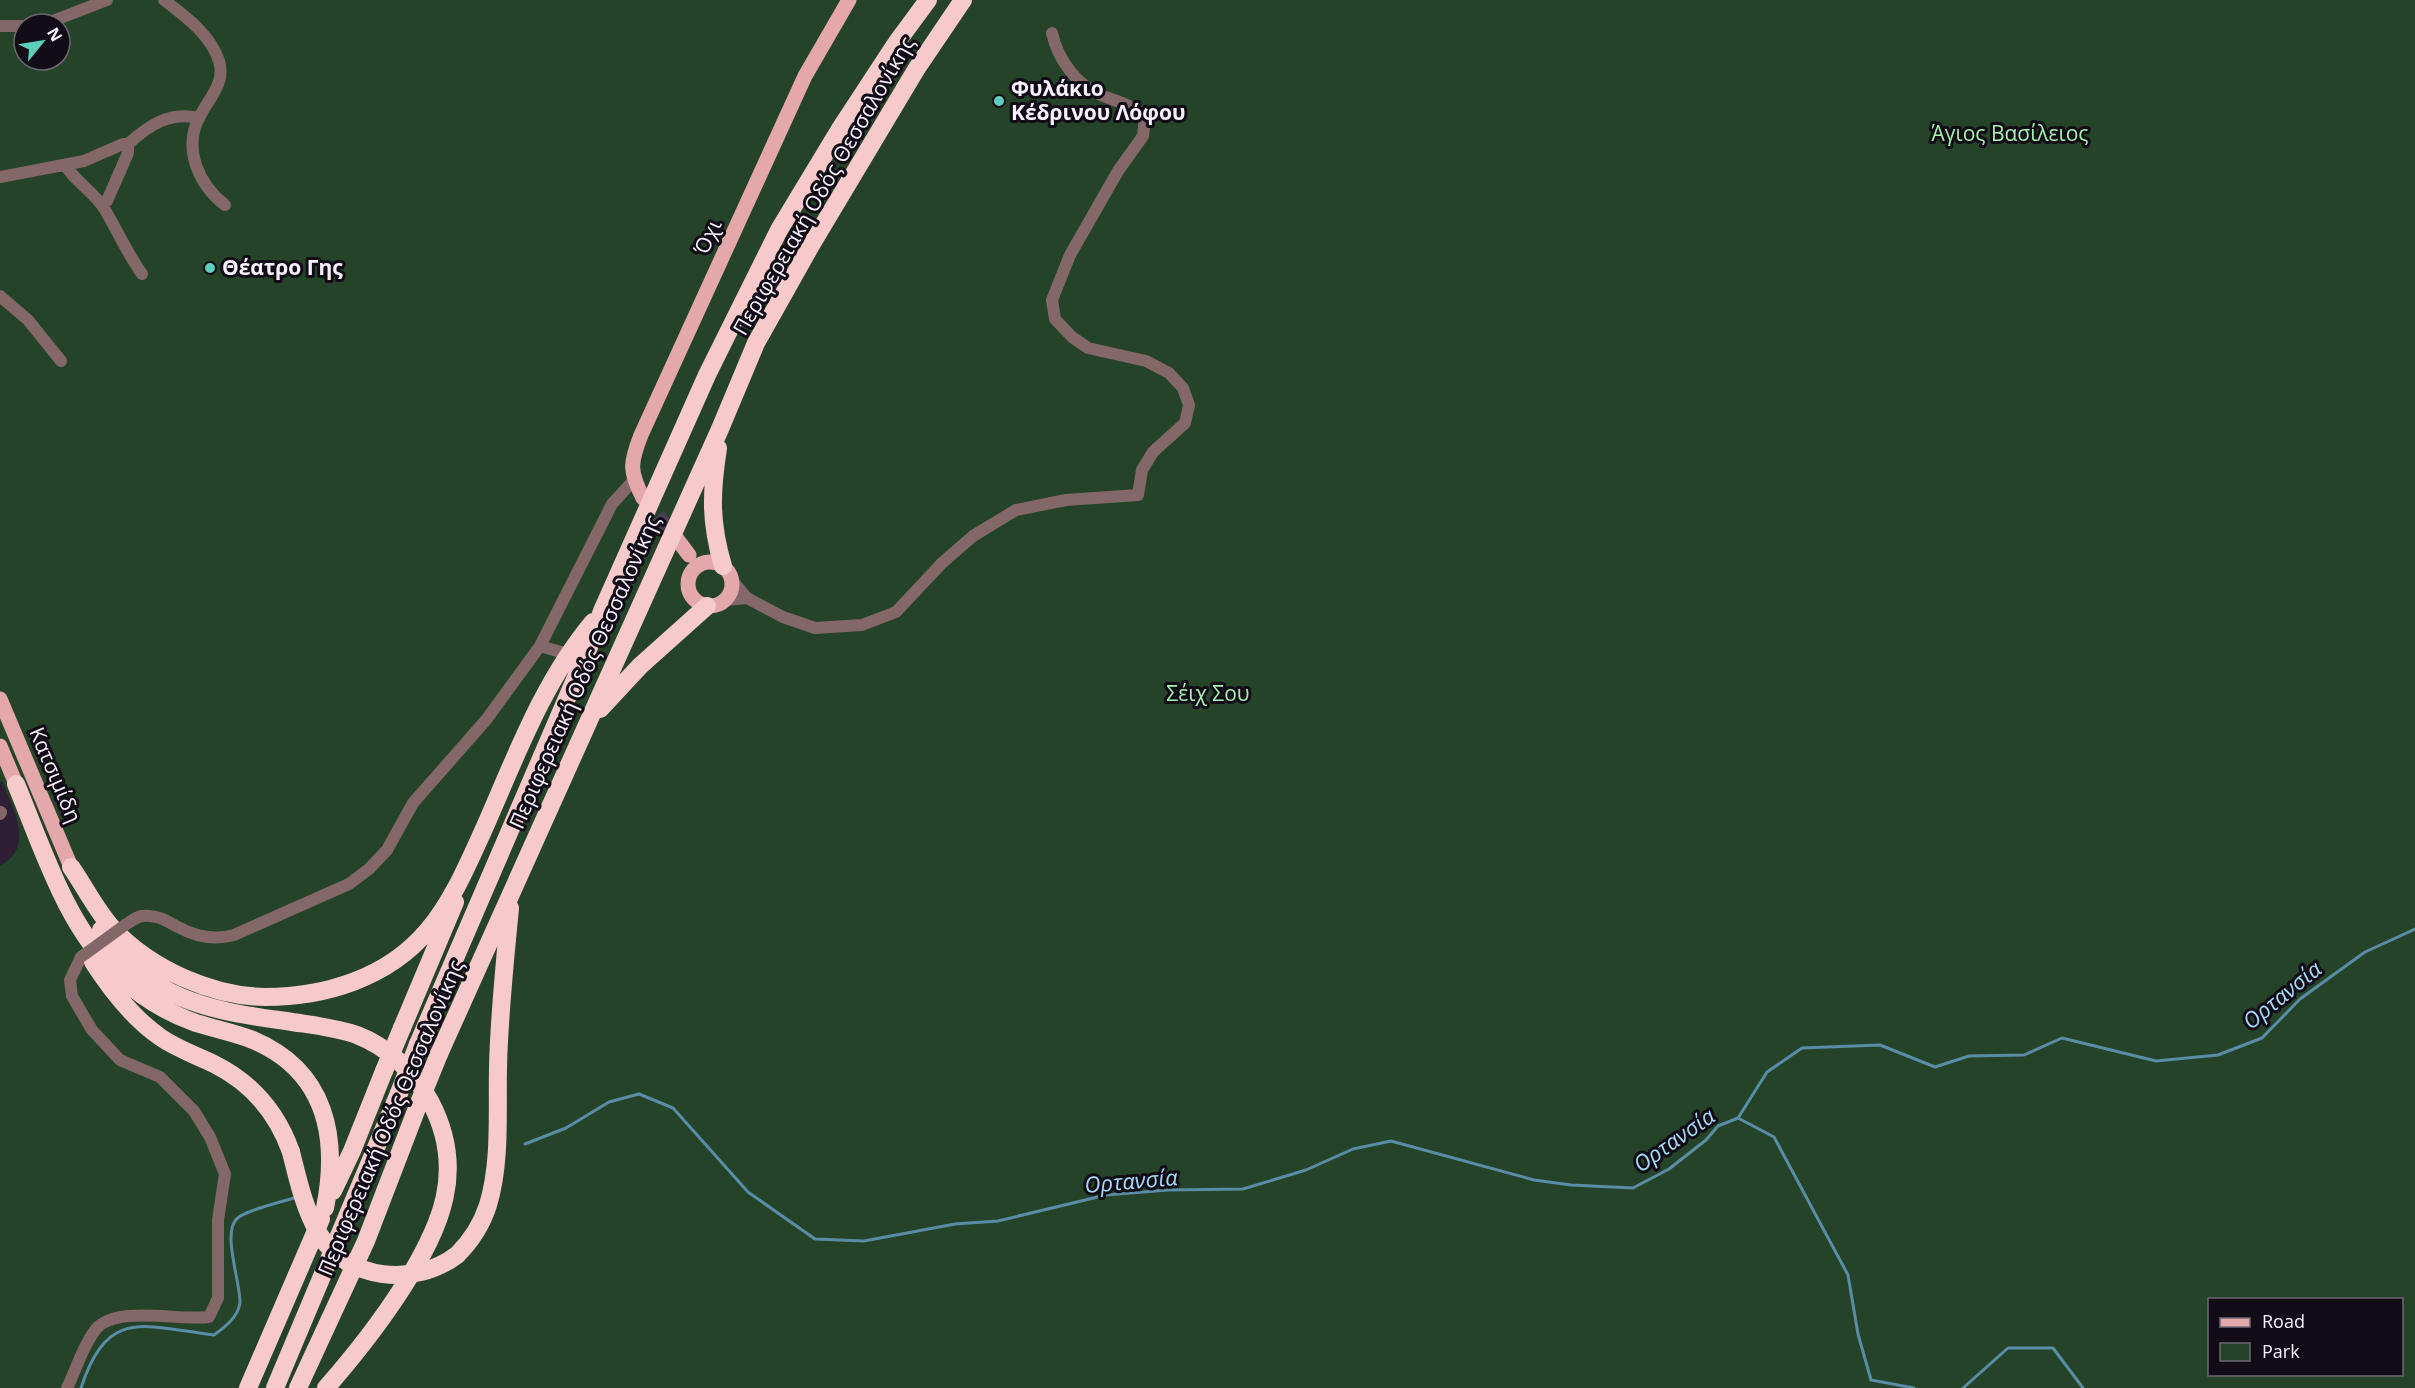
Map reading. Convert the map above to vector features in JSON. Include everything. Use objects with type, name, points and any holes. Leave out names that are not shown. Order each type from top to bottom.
[{"type":"highway","points":[[840,129],[846,105],[856,85],[914,0]]},
{"type":"highway","name":"Περιφερειακή Οδός Θεσσαλονίκης","points":[[274,1388],[418,1044],[589,647],[602,611],[707,375],[779,230],[840,129],[897,42],[928,0]]},
{"type":"highway","name":"Περιφερειακή Οδός Θεσσαλονίκης","points":[[298,1388],[366,1241],[419,1103],[511,891],[720,429],[756,343],[810,247],[917,68],[963,0]]},
{"type":"highway","points":[[720,429],[712,491],[720,569]]},
{"type":"highway","points":[[588,721],[640,666],[707,606]]},
{"type":"highway","points":[[248,1388],[325,1208],[352,1151],[452,912],[468,864],[535,715],[568,654],[602,611]]},
{"type":"highway","points":[[16,784],[59,887],[70,920],[96,968],[124,1004],[158,1036],[228,1072],[255,1091],[275,1118],[291,1152],[309,1215],[326,1243],[344,1258],[373,1272],[404,1276],[430,1270],[456,1255],[480,1225],[487,1207],[493,1179],[496,1145],[498,1064],[511,891]]},
{"type":"highway","points":[[71,867],[106,920],[122,938],[144,956],[173,972],[207,986],[250,996],[279,997],[310,994],[347,985],[379,970],[400,956],[429,929],[468,864]]},
{"type":"highway","points":[[71,867],[92,915],[109,941],[134,967],[161,987],[209,1009],[334,1028],[367,1040],[388,1052],[409,1072],[431,1104],[442,1132],[448,1160],[446,1196],[440,1219],[428,1247],[395,1299],[347,1364],[326,1388]]},
{"type":"highway","points":[[59,887],[96,952],[128,984],[160,1006],[184,1018],[265,1046],[289,1063],[304,1078],[321,1106],[331,1140],[330,1182],[325,1208]]},
{"type":"main road","name":"Όχι","points":[[643,498],[634,480],[631,461],[641,435],[805,76],[849,0]]},
{"type":"main road","points":[[677,539],[689,555],[720,569],[730,594],[725,600],[707,606],[697,602],[691,596],[688,590],[689,555]]},
{"type":"main road","points":[[689,574],[693,568],[720,569]]},
{"type":"main road","name":"Κατσιμίδη","points":[[0,699],[71,867]]},
{"type":"main road","name":"Κατσιμίδη","points":[[0,746],[16,784]]},
{"type":"street","points":[[72,14],[107,0]]},
{"type":"street","points":[[164,0],[197,28],[219,63],[219,80],[214,96],[198,118],[193,145],[196,167],[209,191],[225,206]]},
{"type":"street","points":[[720,569],[747,598],[783,617],[815,628],[862,625],[896,612],[942,563],[973,536],[1016,510],[1066,500],[1138,495],[1142,470],[1153,452],[1185,423],[1188,405],[1183,388],[1169,373],[1146,361],[1088,348],[1072,337],[1055,319],[1052,300],[1070,255],[1118,171],[1143,136],[1145,117],[1135,107],[1100,95],[1081,82],[1065,66],[1052,33]]},
{"type":"street","points":[[0,177],[95,158],[128,144],[159,121],[186,115],[198,118]]},
{"type":"street","points":[[103,207],[128,153],[128,144]]},
{"type":"street","points":[[66,165],[103,207],[141,274]]},
{"type":"street","points":[[0,296],[28,320],[61,361]]},
{"type":"street","points":[[67,1388],[96,1329],[108,1320],[124,1315],[191,1319],[209,1317],[218,1298],[218,1220],[225,1174],[210,1137],[194,1111],[160,1077],[120,1060],[92,1030],[72,996],[70,980],[81,957],[135,918],[150,916],[166,920],[194,934],[220,939],[234,935],[349,884],[369,869],[387,850],[413,803],[486,720],[540,646],[612,504],[634,480]]},
{"type":"street","points":[[725,600],[747,598]]},
{"type":"street","points":[[540,646],[568,654]]},
{"type":"green space","name":"Σέιχ Σου","points":[[0,0],[2415,0],[2415,1388],[0,1388],[0,866],[11,858],[17,848],[19,827],[2,781],[0,782]]},
{"type":"waterway","name":"Ορτανσία","points":[[1738,1118],[1767,1072],[1802,1048],[1880,1045],[1935,1067],[1969,1056],[2024,1055],[2062,1038],[2156,1061],[2218,1055],[2262,1038],[2300,999],[2365,952],[2415,929]]},
{"type":"waterway","name":"Ορτανσία","points":[[525,1144],[566,1128],[609,1102],[639,1094],[673,1108],[748,1192],[815,1239],[864,1241],[955,1224],[998,1221],[1106,1195],[1168,1190],[1243,1189],[1306,1170],[1353,1149],[1391,1141],[1534,1180],[1571,1185],[1633,1188],[1669,1169],[1706,1140],[1718,1126],[1738,1118],[1774,1137],[1848,1275],[1858,1334],[1871,1380],[1914,1388]]},
{"type":"waterway","name":"Ορτανσία","points":[[81,1388],[103,1344],[116,1333],[131,1328],[148,1327],[214,1335],[227,1325],[237,1313],[240,1303],[231,1244],[234,1223],[239,1217],[251,1211],[297,1197]]},
{"type":"waterway","name":"Ορτανσία","points":[[1963,1388],[2008,1348],[2053,1348],[2083,1388]]},
{"type":"tunnel","points":[[643,498],[677,539]]},
{"type":"place","name":"Φυλάκιο Κέδρινου Λόφου","points":[[999,101]]},
{"type":"place","name":"Θέατρο Γης","points":[[210,268]]},
{"type":"park label","name":"Άγιος Βασίλειος","points":[[2010,134]]}]
